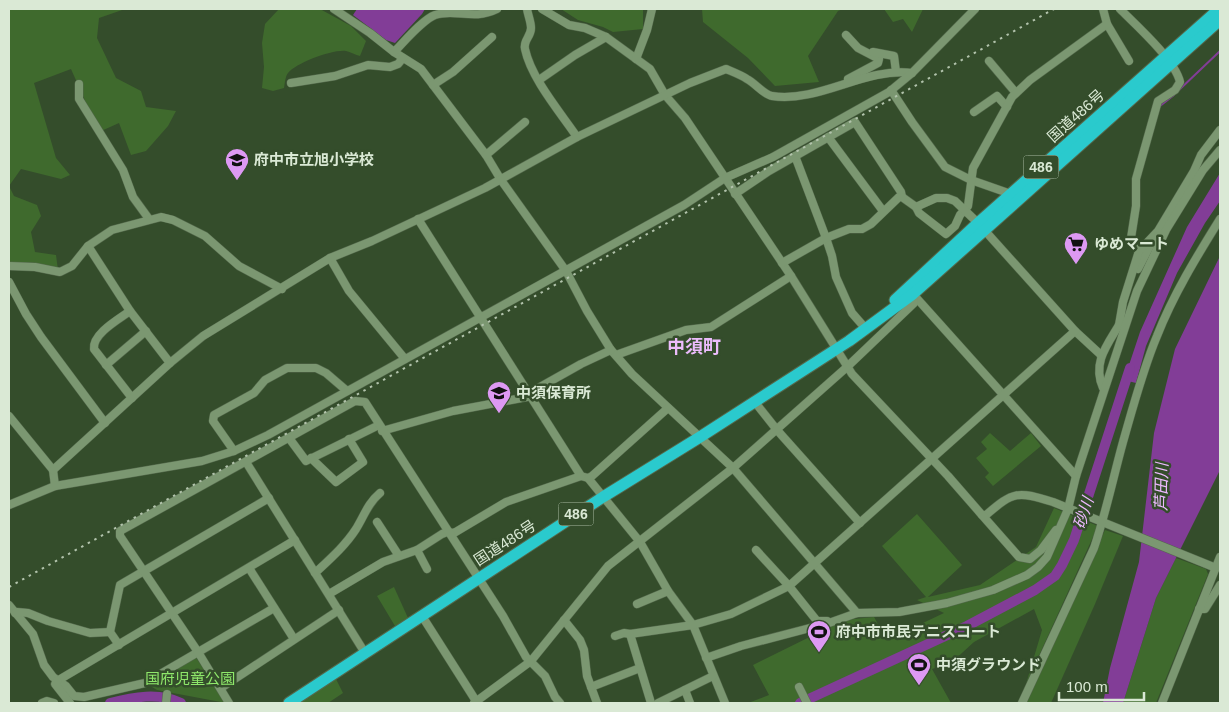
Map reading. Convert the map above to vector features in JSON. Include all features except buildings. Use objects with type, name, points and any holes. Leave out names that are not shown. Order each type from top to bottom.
[{"type":"highway","name":"国道486号","points":[[289,703],[603,497],[700,437],[866,329],[1168,61],[1220,9]]},
{"type":"highway","name":"国道486号","points":[[981,227],[1011,194],[1168,61],[1220,20]]},
{"type":"street","points":[[334,9],[421,69],[486,155],[501,180],[566,271],[587,311],[614,353],[632,374],[733,468],[857,613]]},
{"type":"street","points":[[394,52],[424,22],[434,15],[444,13],[488,14],[497,9]]},
{"type":"street","points":[[527,9],[531,29],[530,36],[525,40],[524,47],[530,65],[577,137]]},
{"type":"street","points":[[543,9],[569,25],[585,28],[606,37],[650,69],[665,95],[685,118],[791,276],[847,367],[948,476],[1019,557],[1030,559],[1041,550],[1071,510]]},
{"type":"street","points":[[636,59],[647,30],[652,9]]},
{"type":"street","points":[[9,505],[55,486],[202,461],[234,451],[268,435],[684,205],[725,178],[773,157],[891,90],[912,73],[975,9]]},
{"type":"street","points":[[1103,9],[1107,24],[1129,61]]},
{"type":"street","points":[[1120,9],[1168,61],[1178,75],[1180,82],[1175,90],[1158,101],[1136,179],[1136,206],[1131,238],[1133,246],[1140,251]]},
{"type":"street","points":[[735,194],[769,170],[855,122],[901,192],[902,197],[946,234],[955,226],[960,215],[968,206],[973,168],[1016,93],[1030,80],[1107,24]]},
{"type":"street","points":[[840,85],[842,82],[878,63],[880,59],[858,48],[846,35]]},
{"type":"street","points":[[433,85],[453,72],[492,37]]},
{"type":"street","points":[[539,80],[575,55],[606,37]]},
{"type":"street","points":[[870,53],[894,56],[896,72]]},
{"type":"street","points":[[291,83],[335,76],[368,65],[390,67],[398,64],[403,58]]},
{"type":"street","points":[[989,61],[1016,93]]},
{"type":"street","points":[[53,470],[170,363],[203,336],[330,258],[501,180],[577,137],[665,95],[726,69],[746,78],[770,96],[804,95],[896,72],[912,73]]},
{"type":"street","points":[[79,84],[79,99],[123,170],[133,197],[148,219]]},
{"type":"street","points":[[891,90],[945,167],[971,180],[1011,194]]},
{"type":"street","points":[[974,112],[997,96],[1007,107]]},
{"type":"street","points":[[486,155],[524,122]]},
{"type":"street","points":[[1123,302],[1158,232],[1194,171],[1201,155],[1220,130]]},
{"type":"street","points":[[828,138],[884,211]]},
{"type":"street","points":[[706,658],[741,646],[829,623],[857,613],[899,612],[947,603],[993,590],[1027,575],[1038,567],[1047,557],[1071,510],[1076,476],[1122,325],[1166,230],[1203,170],[1220,150]]},
{"type":"street","points":[[795,156],[826,238],[836,277],[852,313],[866,329]]},
{"type":"street","points":[[782,263],[826,238],[849,229],[862,229],[871,224],[899,197],[902,197]]},
{"type":"street","points":[[916,207],[936,198],[947,198],[955,201],[1075,331],[1101,355]]},
{"type":"street","points":[[9,266],[35,267],[60,272],[72,266],[88,246],[112,230],[161,217],[173,220],[205,236],[239,266],[282,289]]},
{"type":"street","points":[[418,219],[584,477],[640,542],[668,591],[693,625],[724,703]]},
{"type":"street","points":[[1022,703],[1094,548],[1103,523],[1123,443],[1156,338],[1165,316],[1220,219]]},
{"type":"street","points":[[1103,388],[1100,381],[1101,355],[1122,325],[1123,302],[1140,251],[1158,232]]},
{"type":"street","points":[[88,246],[130,310],[170,363]]},
{"type":"street","points":[[330,258],[349,291],[405,359]]},
{"type":"street","points":[[289,438],[306,461],[349,439],[380,428],[527,397],[529,394],[581,364],[686,330],[711,327],[791,276]]},
{"type":"street","points":[[9,282],[41,338],[105,423]]},
{"type":"street","points":[[422,616],[475,702],[531,661],[608,566],[733,468],[847,367],[914,303],[910,290]]},
{"type":"street","points":[[910,290],[1076,476]]},
{"type":"street","points":[[130,310],[97,336],[93,343],[94,348],[132,398]]},
{"type":"street","points":[[106,364],[146,331]]},
{"type":"street","points":[[615,636],[624,633],[630,634],[693,625],[731,614],[789,586],[1075,331]]},
{"type":"street","points":[[234,451],[213,421],[214,415],[254,392],[265,380],[287,368],[316,368],[326,373],[347,391]]},
{"type":"street","points":[[229,703],[198,652],[120,536],[120,531],[355,401],[365,402],[447,532],[503,616],[526,657],[546,676],[555,697],[560,703]]},
{"type":"street","points":[[754,401],[777,430],[860,523]]},
{"type":"street","points":[[329,594],[383,562],[417,550],[447,532],[454,533],[506,502],[592,476],[668,408]]},
{"type":"street","points":[[9,416],[53,470],[55,486]]},
{"type":"street","points":[[311,458],[336,482],[363,462],[349,439]]},
{"type":"street","points":[[246,462],[366,653]]},
{"type":"street","points":[[315,572],[342,547],[356,529],[372,501],[380,493]]},
{"type":"street","points":[[982,515],[986,515],[1004,500],[1014,495],[1027,494],[1053,502],[1214,567]]},
{"type":"street","points":[[119,645],[110,632],[120,585],[269,498]]},
{"type":"street","points":[[377,522],[399,556]]},
{"type":"street","points":[[57,681],[295,540]]},
{"type":"street","points":[[417,550],[427,569]]},
{"type":"street","points":[[756,550],[789,586],[817,621],[828,621],[829,623]]},
{"type":"street","points":[[1162,703],[1214,567],[1220,557]]},
{"type":"street","points":[[249,568],[294,639]]},
{"type":"street","points":[[1199,609],[1206,609],[1220,585]]},
{"type":"street","points":[[637,604],[668,591]]},
{"type":"street","points":[[9,606],[32,634],[44,665],[53,677],[66,686],[74,696],[84,697],[145,683],[274,608]]},
{"type":"street","points":[[221,688],[338,610]]},
{"type":"street","points":[[15,613],[28,613],[90,633],[110,632]]},
{"type":"street","points":[[564,620],[582,645],[588,676],[597,703]]},
{"type":"street","points":[[630,634],[651,703]]},
{"type":"street","points":[[591,687],[640,668]]},
{"type":"street","points":[[658,703],[714,676]]},
{"type":"street","points":[[42,703],[68,700],[55,684],[57,681]]},
{"type":"street","points":[[799,687],[807,703]]},
{"type":"street","points":[[685,690],[690,703]]},
{"type":"street","points":[[166,703],[167,694]]},
{"type":"green space","points":[[9,9],[125,9],[99,18],[97,38],[116,78],[141,91],[146,107],[176,111],[168,126],[146,151],[131,155],[119,123],[99,132],[71,69],[34,83],[56,158],[70,175],[61,179],[21,169],[9,186]]},
{"type":"green space","points":[[279,9],[320,9],[351,26],[366,41],[360,56],[346,51],[324,54],[292,69],[287,75],[284,88],[273,91],[262,88],[264,67],[262,43],[265,24]]},
{"type":"green space","points":[[561,9],[643,9],[643,29],[613,32],[578,20]]},
{"type":"green space","points":[[702,9],[843,9],[838,11],[808,56],[819,82],[775,86],[748,58],[703,22]]},
{"type":"green space","points":[[884,9],[923,9],[912,32],[903,19],[893,22]]},
{"type":"green space","points":[[9,186],[14,196],[37,205],[41,216],[31,232],[35,252],[56,255],[58,270],[9,263]]},
{"type":"green space","points":[[990,433],[1010,451],[1031,433],[1041,446],[993,486],[985,477],[989,473],[976,458],[987,449],[981,442]]},
{"type":"green space","points":[[1054,508],[1098,526],[1026,684],[1042,630],[1034,609],[974,642],[951,663],[932,669],[951,703],[748,703],[769,695],[753,665],[844,620],[874,617],[887,640],[944,613],[917,600],[926,597],[882,546],[917,514],[962,565],[928,597],[980,585],[1036,547]]},
{"type":"green space","points":[[1105,530],[1123,536],[1051,703],[1026,703]]},
{"type":"green space","points":[[1176,558],[1206,569],[1208,574],[1156,703],[1123,703],[1156,598]]},
{"type":"green space","points":[[394,587],[408,618],[395,626],[377,596]]},
{"type":"green space","name":"国府児童公園","points":[[195,656],[226,703],[157,690],[147,684]]},
{"type":"green space","points":[[336,679],[343,693],[328,703],[300,702]]},
{"type":"water","points":[[357,9],[425,9],[395,43],[386,40],[353,15]]},
{"type":"water","points":[[1220,173],[1220,201],[1205,223],[1177,273],[1146,346],[1136,383],[1124,380],[1140,332],[1187,227]]},
{"type":"water","name":"芦田川","points":[[1220,256],[1220,470],[1156,598],[1123,703],[1103,703],[1110,668],[1139,562],[1154,433],[1175,349]]},
{"type":"waterway","points":[[1179,90],[1220,51]]},
{"type":"waterway","points":[[1160,106],[1174,95]]},
{"type":"waterway","name":"砂川","points":[[800,703],[967,626],[1035,590],[1055,576],[1074,540],[1130,368]]},
{"type":"waterway","points":[[110,703],[137,697],[164,698],[181,703]]},
{"type":"railway","points":[[9,587],[1054,9]]},
{"type":"place","name":"府中市立旭小学校","points":[[237,181]]},
{"type":"place","name":"ゆめマート","points":[[1076,265]]},
{"type":"place","name":"中須保育所","points":[[499,414]]},
{"type":"place","name":"府中市市民テニスコート","points":[[819,653]]},
{"type":"place","name":"中須グラウンド","points":[[919,686]]},
{"type":"district","name":"中須町","points":[[694,347]]}]
